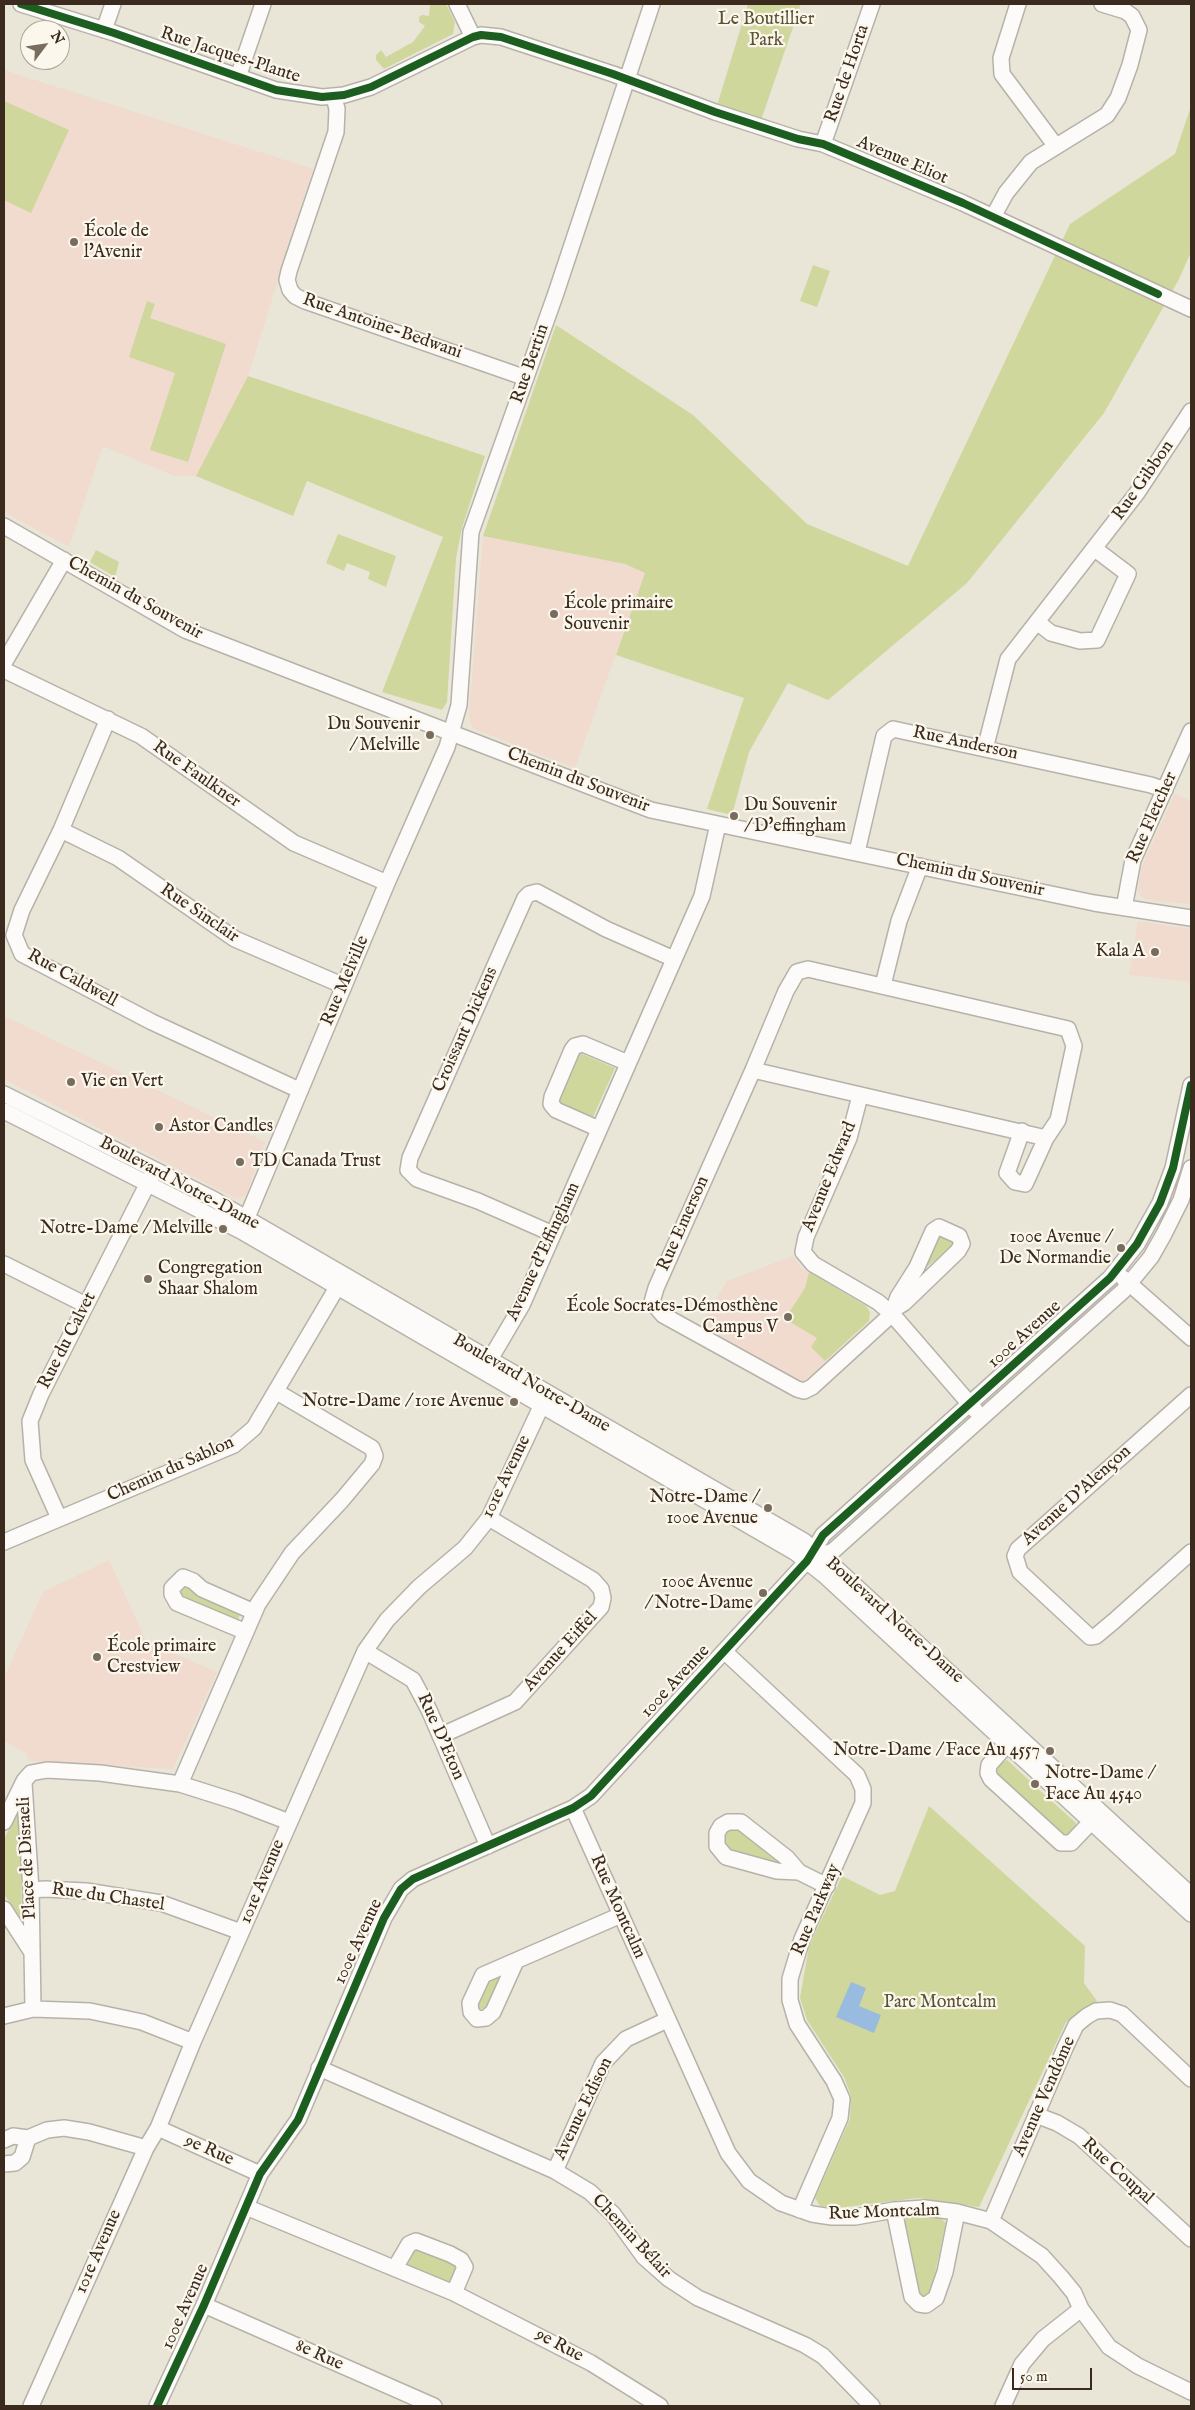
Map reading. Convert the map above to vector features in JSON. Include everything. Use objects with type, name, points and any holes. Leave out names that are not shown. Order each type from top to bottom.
[{"type":"street","name":"Rue Jacques-Plante","points":[[21,4],[104,30],[276,90],[301,95],[334,96],[384,82],[473,37],[481,35],[501,37],[627,80]]},
{"type":"street","points":[[104,30],[113,4]]},
{"type":"street","points":[[238,77],[263,4]]},
{"type":"street","points":[[457,4],[473,37]]},
{"type":"street","name":"Rue Bertin","points":[[452,733],[458,705],[470,540],[652,4]]},
{"type":"street","name":"Rue de Horta","points":[[823,144],[872,4]]},
{"type":"street","points":[[1018,4],[1001,58],[1002,74],[1055,145]]},
{"type":"street","points":[[993,217],[1018,175],[1055,145],[1106,115],[1123,88],[1139,30],[1132,16],[1102,4]]},
{"type":"street","name":"Avenue Eliot","points":[[627,80],[715,112],[798,139],[823,144],[993,217],[1191,309]]},
{"type":"street","name":"Rue Antoine-Bedwani","points":[[334,96],[337,109],[336,132],[289,271],[287,280],[290,290],[295,296],[305,301],[526,378]]},
{"type":"street","name":"Rue Gibbon","points":[[986,749],[1008,659],[1137,494],[1191,411]]},
{"type":"street","name":"Chemin du Souvenir","points":[[4,526],[185,630],[651,810],[1124,908],[1191,918]]},
{"type":"street","points":[[1037,622],[1050,632],[1080,641],[1097,640],[1128,574],[1095,549]]},
{"type":"street","points":[[4,663],[64,560]]},
{"type":"street","name":"Rue Faulkner","points":[[4,670],[141,736],[294,843],[387,883]]},
{"type":"street","name":"Rue Caldwell","points":[[108,719],[61,830],[22,910],[14,934],[22,954],[152,1022],[299,1090]]},
{"type":"street","name":"Rue Anderson","points":[[857,852],[879,754],[887,732],[893,729],[1165,790]]},
{"type":"street","name":"Rue Fletcher","points":[[1124,908],[1133,860],[1191,731]]},
{"type":"street","name":"Rue Melville","points":[[244,1224],[299,1090],[452,733]]},
{"type":"street","name":"Avenue d'Effingham","points":[[487,1366],[522,1305],[704,891],[718,824]]},
{"type":"street","name":"Rue Sinclair","points":[[61,830],[118,858],[235,940],[344,986]]},
{"type":"street","points":[[883,985],[899,921],[920,866]]},
{"type":"street","name":"Croissant Dickens","points":[[553,1234],[483,1203],[417,1179],[408,1170],[410,1158],[525,898],[530,894],[537,892],[606,929],[674,959]]},
{"type":"street","name":"Rue Emerson","points":[[894,1311],[812,1387],[804,1391],[797,1389],[663,1315],[652,1302],[659,1279],[753,1070],[786,991],[797,972],[808,969],[1068,1029],[1074,1046],[1058,1120],[1046,1138],[1025,1184],[1014,1182],[1007,1173],[1022,1132]]},
{"type":"street","points":[[599,1129],[556,1110],[551,1104],[568,1059],[575,1046],[583,1044],[628,1064]]},
{"type":"street","points":[[753,1070],[1046,1138]]},
{"type":"street","name":"100e Avenue","points":[[161,2405],[260,2174],[298,2120],[384,1918],[401,1889],[413,1879],[573,1808],[592,1796],[814,1555],[822,1535],[1116,1272],[1144,1233],[1164,1192],[1176,1154],[1191,1085]]},
{"type":"street","name":"Boulevard Notre-Dame","points":[[4,1094],[151,1177]]},
{"type":"street","name":"Avenue Edward","points":[[860,1096],[849,1138],[803,1248],[805,1257],[813,1264],[894,1311],[982,1417]]},
{"type":"street","name":"Boulevard Notre-Dame","points":[[4,1111],[151,1177],[244,1224],[545,1399],[744,1522],[814,1555],[1012,1739],[1191,1895]]},
{"type":"street","name":"100e Avenue","points":[[814,1555],[833,1551],[1130,1284],[1164,1234],[1177,1209],[1191,1168]]},
{"type":"street","name":"Rue du Calvet","points":[[59,1518],[32,1460],[30,1421],[151,1177]]},
{"type":"street","points":[[939,1228],[958,1236],[962,1244],[958,1251],[894,1311],[898,1298],[917,1267],[933,1231],[939,1228]]},
{"type":"street","points":[[4,1264],[86,1305]]},
{"type":"street","points":[[1116,1272],[1191,1338]]},
{"type":"street","name":"Chemin du Sablon","points":[[4,1542],[234,1445],[254,1428],[341,1281]]},
{"type":"street","points":[[180,1784],[254,1612],[292,1553],[342,1500],[372,1464],[375,1456],[372,1448],[277,1392]]},
{"type":"street","name":"Avenue D'Alençon","points":[[1191,1395],[1018,1549],[1015,1556],[1020,1572],[1090,1637],[1096,1636],[1114,1621],[1191,1552]]},
{"type":"street","name":"101e Avenue","points":[[31,2406],[146,2148],[158,2128],[193,2042],[365,1652],[388,1620],[419,1588],[465,1548],[489,1518],[545,1399]]},
{"type":"street","name":"Avenue Eiffel","points":[[440,1736],[515,1702],[601,1607],[601,1589],[592,1580],[489,1518]]},
{"type":"street","points":[[246,1632],[177,1603],[172,1594],[172,1588],[183,1577],[193,1581],[209,1593],[254,1612]]},
{"type":"street","name":"Rue D'Eton","points":[[365,1652],[413,1680],[440,1736],[488,1846]]},
{"type":"street","name":"Rue Parkway","points":[[725,1652],[858,1775],[863,1789],[863,1803],[794,1960],[790,1979],[790,2000],[797,2024],[834,2081],[842,2099],[840,2118],[800,2210]]},
{"type":"street","points":[[1012,1739],[991,1763],[988,1773],[1063,1844],[1071,1843],[1091,1822]]},
{"type":"street","name":"Boulevard Notre-Dame","points":[[1012,1739],[1091,1822],[1191,1914]]},
{"type":"street","points":[[24,1781],[31,1773],[47,1770],[100,1773],[180,1784],[237,1802],[289,1822]]},
{"type":"street","name":"Place de Disraeli","points":[[4,1822],[24,1781]]},
{"type":"street","name":"Place de Disraeli","points":[[24,1781],[31,1890],[33,2009]]},
{"type":"street","name":"Rue Montcalm","points":[[573,1808],[728,2153],[738,2169],[749,2181],[768,2196],[800,2210],[832,2217],[856,2217],[894,2210],[925,2208],[957,2212],[991,2221],[1042,2256],[1066,2282],[1098,2334],[1122,2357],[1191,2392]]},
{"type":"street","points":[[800,1872],[777,1871],[726,1857],[717,1846],[717,1833],[728,1822],[741,1822],[787,1858],[800,1872],[827,1886]]},
{"type":"street","name":"Rue du Chastel","points":[[31,1890],[45,1889],[86,1892],[161,1903],[241,1932]]},
{"type":"street","name":"Place de Disraeli","points":[[4,1909],[31,1951]]},
{"type":"street","points":[[516,1961],[621,1915]]},
{"type":"street","points":[[4,2016],[33,2009],[90,2011],[117,2015],[142,2022],[193,2042]]},
{"type":"street","name":"Avenue Vendôme","points":[[991,2221],[1076,2026],[1087,2016],[1096,2011],[1110,2010],[1122,2014],[1191,2079]]},
{"type":"street","name":"Avenue Edison","points":[[555,2170],[603,2063],[626,2039],[667,2020]]},
{"type":"street","name":"Chemin Bélair","points":[[319,2068],[555,2170],[590,2192],[602,2203],[613,2214],[644,2256],[669,2280],[698,2298],[823,2356],[872,2406]]},
{"type":"street","name":"Rue Coupal","points":[[1036,2116],[1058,2123],[1078,2136],[1191,2239]]},
{"type":"street","points":[[4,2140],[13,2136],[28,2138],[47,2130],[64,2128],[89,2132],[146,2148]]},
{"type":"street","name":"9e Rue","points":[[158,2128],[260,2174]]},
{"type":"street","points":[[4,2164],[6,2166],[15,2163],[22,2157],[28,2138]]},
{"type":"street","name":"9e Rue","points":[[246,2207],[454,2293],[591,2363],[660,2406]]},
{"type":"street","points":[[894,2210],[912,2297],[919,2304],[926,2305],[936,2298],[945,2272],[957,2212]]},
{"type":"street","points":[[395,2268],[408,2244],[416,2241],[450,2254],[461,2260],[464,2267],[454,2293]]},
{"type":"street","name":"8e Rue","points":[[204,2305],[434,2406]]},
{"type":"street","points":[[1003,2406],[1022,2364],[1043,2339],[1081,2309]]},
{"type":"shaded area","points":[[4,70],[313,169],[248,376],[196,476],[174,476],[103,446],[69,547],[4,512]]},
{"type":"shaded area","name":"École primaire Souvenir","points":[[483,536],[625,564],[645,573],[575,768],[474,729],[471,725],[469,717]]},
{"type":"shaded area","points":[[1175,794],[1191,801],[1191,904],[1148,900],[1141,897],[1138,891],[1141,868]]},
{"type":"shaded area","points":[[1138,921],[1191,929],[1191,982],[1129,975]]},
{"type":"shaded area","points":[[4,1016],[265,1142],[246,1195],[237,1199],[4,1079]]},
{"type":"shaded area","name":"École Socrates-Démosthène Campus V","points":[[793,1256],[801,1268],[866,1306],[871,1315],[869,1321],[804,1381],[799,1381],[701,1324],[727,1281]]},
{"type":"shaded area","name":"École primaire Crestview","points":[[109,1560],[146,1641],[217,1672],[173,1769],[28,1761],[26,1753],[4,1741],[4,1678],[43,1592]]},
{"type":"green space","points":[[430,4],[446,4],[455,22],[453,34],[384,69],[376,60],[376,55],[381,50],[386,57],[413,42],[425,26],[419,22],[419,17],[422,15],[429,16]]},
{"type":"green space","name":"Le Boutillier Park","points":[[748,4],[801,4],[759,126],[715,112]]},
{"type":"green space","points":[[4,101],[69,130],[31,213],[4,200]]},
{"type":"green space","points":[[1191,106],[1191,252],[1178,281],[1104,413],[967,583],[828,700],[788,683],[749,752],[732,815],[707,809],[744,698],[616,655],[645,573],[625,564],[483,536],[556,325],[693,415],[807,524],[908,566],[1070,224],[1175,154]]},
{"type":"green space","points":[[813,265],[830,271],[817,307],[800,301]]},
{"type":"green space","points":[[147,301],[155,304],[150,318],[226,344],[188,462],[150,450],[175,373],[129,357]]},
{"type":"green space","points":[[248,376],[485,456],[462,528],[456,558],[447,702],[442,710],[382,692],[443,537],[307,481],[293,516],[196,476]]},
{"type":"green space","points":[[338,534],[396,556],[386,587],[368,579],[370,572],[347,563],[344,571],[326,563]]},
{"type":"green space","points":[[96,550],[119,562],[115,577],[90,562]]},
{"type":"green space","points":[[580,1053],[615,1068],[593,1117],[562,1104],[559,1100]]},
{"type":"green space","points":[[938,1236],[953,1242],[954,1245],[923,1270]]},
{"type":"green space","points":[[809,1272],[866,1306],[870,1312],[869,1321],[825,1361],[811,1347],[817,1338],[785,1319],[805,1288]]},
{"type":"green space","points":[[186,1584],[240,1613],[238,1620],[234,1621],[181,1598],[178,1590]]},
{"type":"green space","points":[[1007,1760],[1030,1781],[1028,1784],[1032,1788],[1035,1786],[1076,1823],[1075,1829],[1070,1834],[1062,1834],[999,1776],[997,1771],[999,1765]]},
{"type":"green space","name":"Parc Montcalm","points":[[929,1806],[1085,1946],[1084,1983],[1097,2001],[1066,2022],[979,2207],[918,2198],[838,2208],[820,2206],[815,2198],[850,2119],[851,2096],[844,2077],[807,2020],[800,1998],[809,1946],[842,1876],[880,1895],[895,1891]]},
{"type":"green space","points":[[18,1811],[20,1814],[22,1917],[20,1919],[4,1894],[4,1840]]},
{"type":"green space","points":[[736,1827],[784,1865],[725,1848],[722,1835],[724,1831]]},
{"type":"green space","points":[[503,1972],[487,2008],[480,2009],[477,2003],[488,1979]]},
{"type":"green space","points":[[931,2216],[940,2218],[946,2223],[931,2291],[923,2298],[916,2293],[903,2224],[907,2217]]},
{"type":"green space","points":[[413,2247],[454,2262],[457,2268],[451,2281],[448,2283],[407,2266],[406,2264]]},
{"type":"water","points":[[851,1982],[866,1988],[859,2006],[881,2015],[874,2033],[836,2017]]},
{"type":"cycle path","points":[[21,4],[114,33],[276,90],[322,97],[344,95],[371,87],[473,37],[481,35],[501,37],[613,74],[715,112],[798,139],[823,144],[963,203],[1158,294]]},
{"type":"cycle path","points":[[157,2406],[204,2305],[260,2174],[298,2120],[384,1918],[401,1889],[413,1879],[573,1808],[591,1796],[807,1561],[823,1535],[1110,1278],[1137,1244],[1160,1203],[1173,1168],[1191,1085]]},
{"type":"place","name":"École de l'Avenir","points":[[74,242]]},
{"type":"place","name":"École primaire Souvenir","points":[[554,614]]},
{"type":"place","name":"Du Souvenir / Melville","points":[[430,735]]},
{"type":"place","name":"Du Souvenir / D'effingham","points":[[734,816]]},
{"type":"place","name":"Kala A","points":[[1155,952]]},
{"type":"place","name":"Vie en Vert","points":[[71,1082]]},
{"type":"place","name":"Astor Candles","points":[[159,1127]]},
{"type":"place","name":"TD Canada Trust","points":[[240,1162]]},
{"type":"place","name":"Notre-Dame / Melville","points":[[223,1229]]},
{"type":"place","name":"100e Avenue / De Normandie","points":[[1121,1248]]},
{"type":"place","name":"Congregation Shaar Shalom","points":[[148,1279]]},
{"type":"place","name":"École Socrates-Démosthène Campus V","points":[[788,1317]]},
{"type":"place","name":"Notre-Dame / 101e Avenue","points":[[514,1402]]},
{"type":"place","name":"Notre-Dame / 100e Avenue","points":[[768,1508]]},
{"type":"place","name":"100e Avenue / Notre-Dame","points":[[763,1593]]},
{"type":"place","name":"École primaire Crestview","points":[[97,1657]]},
{"type":"place","name":"Notre-Dame / Face Au 4557","points":[[1050,1751]]},
{"type":"place","name":"Notre-Dame / Face Au 4540","points":[[1035,1784]]}]
